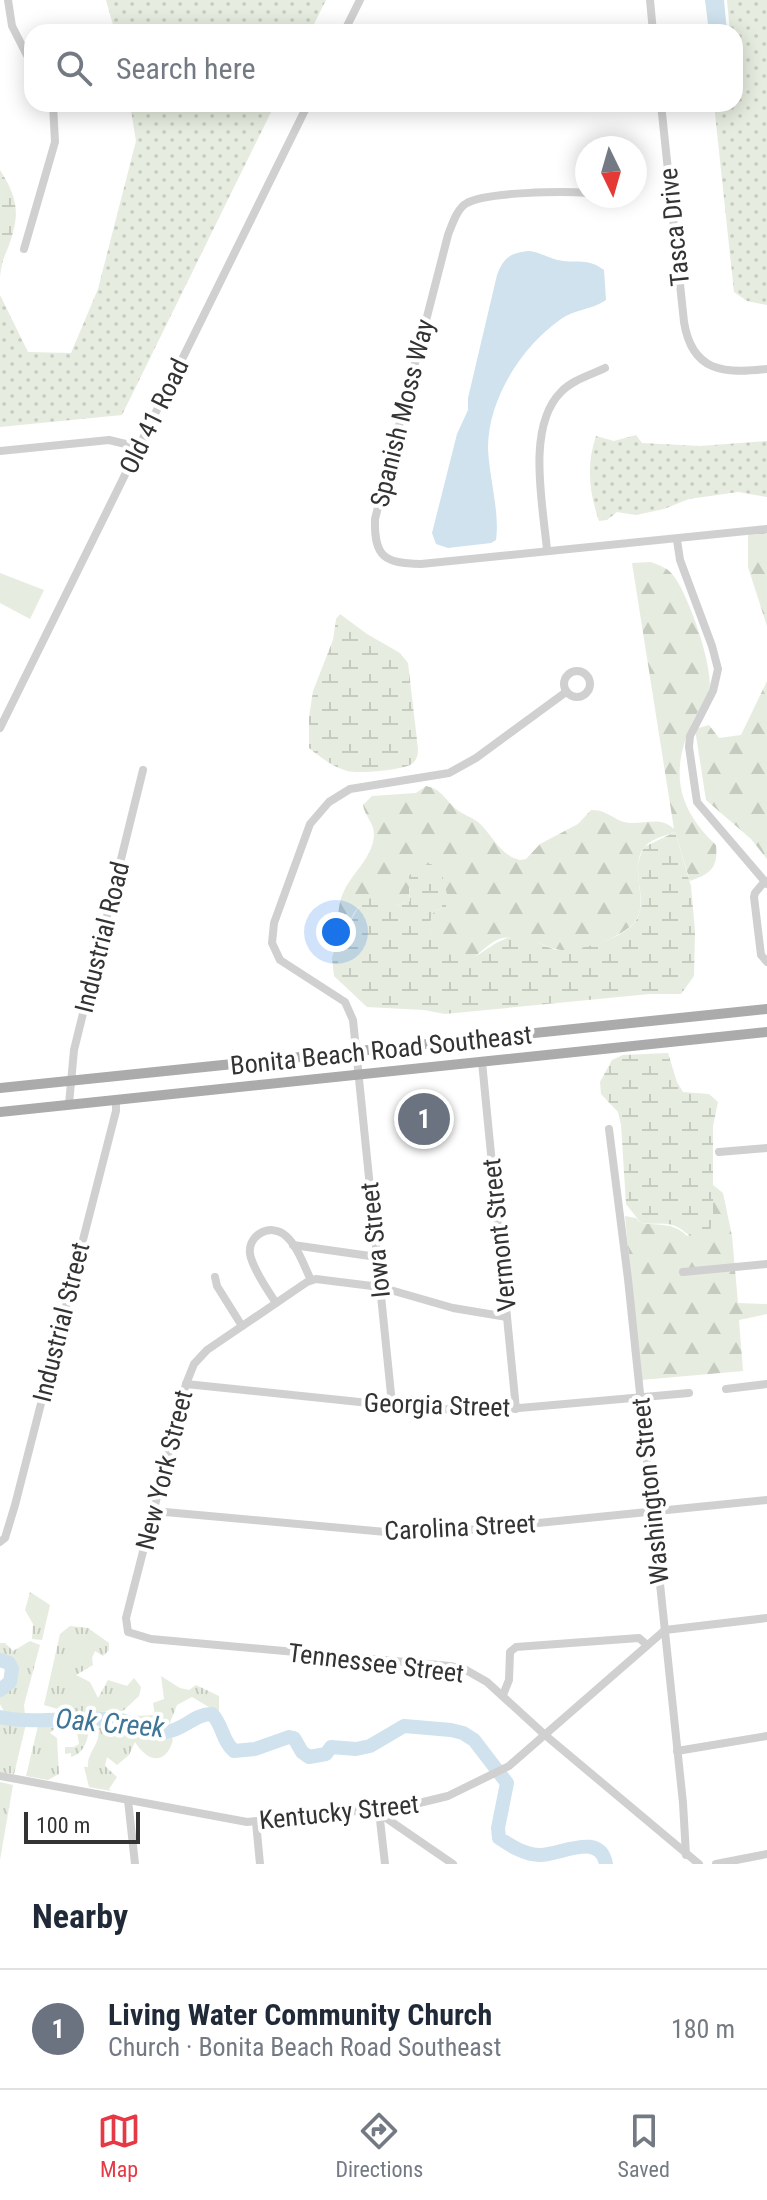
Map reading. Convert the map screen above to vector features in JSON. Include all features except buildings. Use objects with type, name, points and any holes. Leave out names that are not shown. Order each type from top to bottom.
[{"type":"main road","name":"Bonita Beach Road Southeast","points":[[0,1088],[767,1009]]},
{"type":"main road","name":"Bonita Beach Road Southeast","points":[[0,1112],[767,1032]]},
{"type":"street","points":[[8,0],[12,26],[24,49]]},
{"type":"street","points":[[348,24],[360,0]]},
{"type":"street","points":[[650,0],[652,24]]},
{"type":"street","points":[[24,249],[55,142],[53,112]]},
{"type":"street","name":"Old 41 Road","points":[[0,728],[304,112]]},
{"type":"street","name":"Tasca Drive","points":[[662,112],[684,322],[692,348],[713,368],[727,371],[767,369]]},
{"type":"street","name":"Spanish Moss Way","points":[[575,192],[482,198],[465,203],[456,216],[444,248],[375,519],[375,536],[381,552],[394,563],[421,564],[767,529]]},
{"type":"street","points":[[547,550],[539,435],[560,393],[605,368]]},
{"type":"street","points":[[0,451],[109,440],[138,447]]},
{"type":"street","points":[[677,540],[680,560],[718,669],[713,691],[690,736],[697,802],[766,882],[755,893],[761,955],[767,962]]},
{"type":"street","name":"Iowa Street","points":[[392,1404],[353,1020],[345,1002],[280,960],[272,943],[274,923],[310,824],[329,802],[350,789],[449,773],[476,758],[566,692]]},
{"type":"street","name":"Industrial Road","points":[[69,1104],[74,1050],[143,770]]},
{"type":"street","points":[[758,929],[767,934]]},
{"type":"street","name":"Vermont Street","points":[[482,1062],[516,1409]]},
{"type":"street","name":"Industrial Street","points":[[0,1542],[5,1538],[15,1505],[116,1111],[116,1100]]},
{"type":"street","name":"Washington Street","points":[[609,1129],[653,1512],[686,1855]]},
{"type":"street","points":[[719,1152],[767,1148]]},
{"type":"street","points":[[276,1303],[251,1259],[250,1247],[255,1237],[268,1230],[282,1233],[293,1245],[311,1280],[326,1279],[380,1287],[453,1308],[507,1317]]},
{"type":"street","points":[[293,1245],[377,1257]]},
{"type":"street","points":[[683,1272],[767,1264]]},
{"type":"street","points":[[215,1277],[217,1286],[242,1326]]},
{"type":"street","name":"New York Street","points":[[128,1632],[126,1618],[186,1384],[200,1357],[311,1280]]},
{"type":"street","name":"Georgia Street","points":[[186,1384],[453,1410],[516,1409],[689,1393]]},
{"type":"street","points":[[726,1389],[767,1384]]},
{"type":"street","name":"Carolina Street","points":[[154,1511],[419,1535],[767,1500]]},
{"type":"street","points":[[665,1630],[767,1618]]},
{"type":"street","name":"Kentucky Street","points":[[0,1776],[228,1820],[256,1822],[379,1810],[432,1801],[484,1780],[509,1766],[665,1630]]},
{"type":"street","name":"Tennessee Street","points":[[128,1632],[151,1639],[450,1666],[477,1675],[699,1864]]},
{"type":"street","points":[[503,1695],[509,1680],[510,1652],[516,1647],[639,1638],[647,1645]]},
{"type":"street","points":[[677,1751],[767,1736]]},
{"type":"street","points":[[128,1800],[135,1864]]},
{"type":"street","points":[[379,1810],[385,1864]]},
{"type":"street","points":[[379,1810],[453,1864]]},
{"type":"street","points":[[256,1822],[260,1864]]},
{"type":"street","points":[[716,1864],[767,1854]]},
{"type":"green space","points":[[106,0],[326,0],[314,24],[113,24]]},
{"type":"green space","points":[[727,0],[767,0],[767,305],[747,301],[734,292],[715,112],[743,112],[743,24],[729,24]]},
{"type":"green space","points":[[131,112],[271,112],[122,415],[0,427],[0,295],[28,352],[71,353],[98,289],[136,141]]},
{"type":"green space","points":[[0,170],[16,208],[1,279],[0,268]]},
{"type":"green space","points":[[636,435],[642,443],[700,446],[767,441],[767,497],[738,492],[689,499],[636,515],[617,512],[607,520],[599,521],[590,478],[596,436],[614,441]]},
{"type":"green space","points":[[767,529],[767,626],[748,567],[748,533]]},
{"type":"green space","points":[[651,562],[668,570],[678,583],[698,630],[708,666],[709,690],[685,741],[680,773],[685,803],[716,845],[712,869],[690,881],[675,832],[649,843],[639,859],[641,902],[635,921],[610,939],[581,949],[561,950],[527,938],[508,937],[490,944],[471,959],[457,960],[448,955],[431,932],[434,911],[446,907],[409,888],[410,901],[398,906],[377,900],[362,905],[354,913],[345,932],[339,935],[338,912],[342,896],[373,843],[374,830],[363,805],[372,796],[416,793],[426,786],[431,787],[458,811],[478,822],[507,854],[520,860],[526,859],[540,844],[578,824],[591,810],[602,811],[624,822],[658,822],[674,829],[632,563]]},
{"type":"green space","points":[[0,573],[44,590],[30,619],[0,603]]},
{"type":"green space","points":[[340,614],[400,653],[408,663],[418,749],[417,758],[410,765],[379,771],[347,771],[309,748],[313,691]]},
{"type":"green space","points":[[767,681],[767,859],[751,839],[706,800],[695,729],[709,725],[719,738],[741,735]]},
{"type":"green space","points":[[675,832],[691,886],[695,932],[694,976],[681,994],[650,994],[445,1014],[367,1007],[334,976],[332,958],[339,935],[345,932],[359,907],[377,898],[398,906],[410,901],[409,876],[418,866],[431,864],[441,870],[447,894],[446,907],[434,911],[431,933],[450,955],[469,959],[506,938],[518,936],[562,950],[611,939],[637,919],[641,901],[638,868],[644,847]]},
{"type":"green space","points":[[668,1053],[683,1092],[709,1094],[718,1102],[713,1126],[713,1219],[710,1231],[696,1237],[668,1224],[641,1223],[626,1204],[621,1125],[618,1112],[601,1094],[600,1082],[612,1060],[623,1055]]},
{"type":"green space","points":[[713,1185],[723,1193],[732,1236],[738,1303],[767,1304],[767,1314],[739,1320],[743,1371],[641,1380],[625,1216],[636,1218],[641,1223],[671,1227],[687,1236],[713,1219]]},
{"type":"green space","points":[[30,1592],[50,1605],[42,1640],[32,1639],[33,1624],[25,1610]]},
{"type":"green space","points":[[70,1626],[88,1628],[109,1643],[109,1650],[103,1656],[95,1651],[93,1665],[76,1675],[90,1682],[98,1698],[108,1680],[127,1686],[134,1678],[141,1687],[139,1696],[123,1711],[71,1713],[44,1705],[60,1634]]},
{"type":"green space","points":[[30,1641],[40,1645],[24,1705],[25,1715],[5,1713],[0,1704],[0,1693],[14,1682],[14,1666],[0,1658],[0,1643],[5,1643],[13,1651]]},
{"type":"green space","points":[[161,1676],[180,1688],[189,1690],[196,1685],[219,1696],[219,1713],[192,1697],[177,1705],[167,1730],[155,1730],[137,1721],[137,1716],[155,1715],[153,1703],[164,1699]]},
{"type":"green space","points":[[0,1719],[27,1720],[14,1774],[0,1772]]},
{"type":"green space","points":[[56,1721],[56,1727],[50,1733],[57,1738],[59,1774],[48,1780],[26,1776],[38,1726]]},
{"type":"green space","points":[[100,1721],[145,1738],[170,1734],[173,1740],[161,1757],[145,1754],[135,1742],[129,1755],[117,1765],[107,1757],[105,1766],[117,1777],[109,1789],[111,1791],[89,1787],[84,1767],[88,1767]]},
{"type":"green space","points":[[61,1722],[93,1722],[93,1729],[89,1730],[84,1746],[71,1757],[71,1753],[65,1754],[65,1747],[79,1744],[77,1732],[67,1728]]},
{"type":"green space","points":[[0,1782],[13,1785],[0,1860]]},
{"type":"water","points":[[705,0],[724,0],[726,24],[708,24]]},
{"type":"water","points":[[529,251],[561,261],[585,262],[604,270],[606,300],[561,319],[533,344],[510,375],[494,411],[488,448],[497,518],[496,540],[448,548],[436,544],[432,533],[457,434],[468,410],[468,398],[497,275],[508,257]]},
{"type":"waterway","name":"Oak Creek","points":[[0,1660],[9,1663],[12,1669],[10,1682],[0,1690]]},
{"type":"waterway","name":"Oak Creek","points":[[0,1717],[119,1720],[160,1732],[172,1731],[212,1714],[234,1751],[255,1749],[289,1737],[294,1738],[309,1757],[326,1754],[331,1747],[356,1749],[370,1746],[404,1726],[451,1730],[474,1740],[507,1783],[498,1828],[499,1838],[518,1850],[534,1855],[588,1847],[602,1854],[606,1864]]},
{"type":"place","name":"Living Water Community Church","points":[[424,1119]]}]
